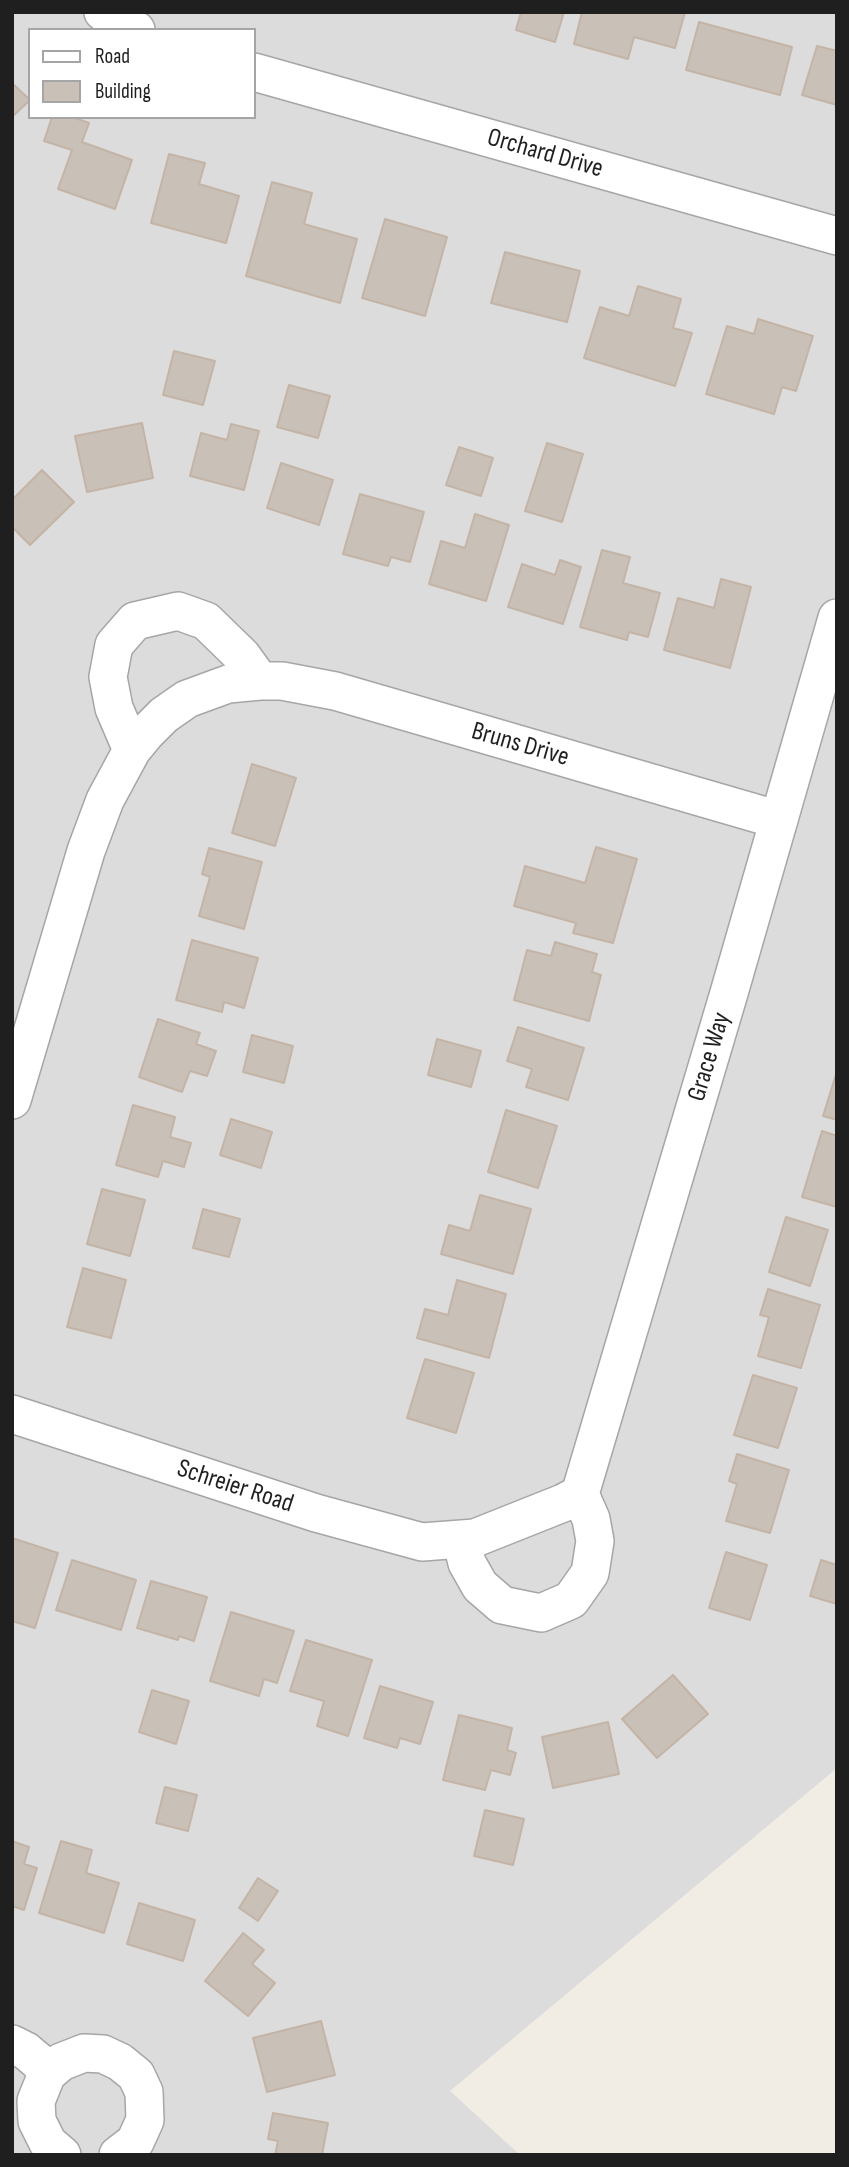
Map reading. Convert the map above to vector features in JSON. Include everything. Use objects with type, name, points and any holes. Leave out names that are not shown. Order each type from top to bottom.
[{"type":"street","points":[[103,12],[132,28]]},
{"type":"street","name":"Orchard Drive","points":[[256,73],[837,236]]},
{"type":"street","points":[[132,750],[114,708],[108,677],[114,645],[135,621],[178,611],[206,621],[242,656],[260,681]]},
{"type":"street","name":"Grace Way","points":[[580,1494],[837,618]]},
{"type":"street","name":"Bruns Drive","points":[[12,1100],[86,851],[105,800],[132,750],[164,715],[187,699],[228,684],[282,681],[335,691],[779,820]]},
{"type":"street","name":"Schreier Road","points":[[12,1414],[316,1513],[422,1542],[475,1538],[580,1494]]},
{"type":"street","points":[[461,1539],[467,1563],[480,1586],[502,1605],[541,1613],[571,1600],[590,1573],[595,1541],[592,1519],[580,1494]]},
{"type":"street","points":[[12,2044],[32,2056],[47,2074]]},
{"type":"street","points":[[62,2155],[48,2143],[37,2121],[36,2101],[47,2074],[61,2062],[84,2053],[103,2054],[120,2062],[135,2075],[144,2092],[145,2120],[135,2142],[118,2155]]},
{"type":"shaded area","points":[[12,12],[837,12],[837,1768],[450,2091],[520,2155],[12,2155]]},
{"type":"building","points":[[521,12],[564,12],[555,42],[516,30]]},
{"type":"building","points":[[582,12],[685,12],[675,48],[634,37],[628,59],[574,44]]},
{"type":"building","points":[[699,22],[792,47],[780,95],[686,70]]},
{"type":"building","points":[[817,46],[837,51],[837,105],[802,95]]},
{"type":"building","points":[[12,83],[28,98],[28,102],[12,117]]},
{"type":"building","points":[[51,119],[78,119],[89,123],[82,142],[132,160],[115,209],[58,189],[72,150],[44,141]]},
{"type":"building","points":[[169,154],[205,163],[199,184],[239,196],[226,243],[151,223]]},
{"type":"building","points":[[272,182],[312,193],[304,224],[357,239],[340,303],[246,276]]},
{"type":"building","points":[[385,219],[447,237],[425,316],[362,298]]},
{"type":"building","points":[[505,252],[580,271],[567,322],[491,303]]},
{"type":"building","points":[[638,286],[681,299],[673,328],[692,333],[675,386],[584,358],[600,307],[629,316]]},
{"type":"building","points":[[758,319],[813,336],[796,391],[782,387],[774,414],[706,394],[727,326],[754,334]]},
{"type":"building","points":[[174,351],[215,361],[203,405],[163,395]]},
{"type":"building","points":[[289,385],[330,396],[318,438],[277,427]]},
{"type":"building","points":[[142,423],[153,478],[87,492],[75,436]]},
{"type":"building","points":[[231,424],[259,431],[244,490],[190,476],[201,433],[227,440]]},
{"type":"building","points":[[547,443],[583,454],[562,522],[525,511]]},
{"type":"building","points":[[459,447],[493,458],[481,496],[446,485]]},
{"type":"building","points":[[281,463],[333,480],[319,525],[267,508]]},
{"type":"building","points":[[42,470],[74,502],[30,545],[12,527],[12,500]]},
{"type":"building","points":[[360,494],[424,512],[410,562],[391,557],[388,566],[343,554]]},
{"type":"building","points":[[475,514],[509,525],[486,601],[429,584],[441,541],[465,548]]},
{"type":"building","points":[[602,550],[630,557],[623,583],[660,593],[648,637],[629,632],[627,640],[580,627]]},
{"type":"building","points":[[560,560],[581,567],[563,624],[508,607],[522,564],[555,575]]},
{"type":"building","points":[[721,579],[751,587],[730,668],[664,650],[678,598],[714,608]]},
{"type":"building","points":[[252,764],[296,778],[275,846],[232,833]]},
{"type":"building","points":[[596,847],[637,859],[613,943],[573,933],[576,923],[514,906],[525,866],[585,883]]},
{"type":"building","points":[[209,848],[262,862],[244,929],[199,916],[210,877],[202,874]]},
{"type":"building","points":[[192,940],[258,958],[244,1008],[224,1002],[222,1012],[176,1000]]},
{"type":"building","points":[[555,942],[597,954],[592,972],[601,975],[589,1021],[514,1000],[527,950],[551,956]]},
{"type":"building","points":[[158,1019],[200,1033],[196,1044],[216,1051],[207,1076],[190,1071],[182,1092],[139,1077]]},
{"type":"building","points":[[518,1027],[584,1048],[568,1100],[526,1087],[532,1069],[507,1061]]},
{"type":"building","points":[[252,1035],[293,1046],[284,1083],[243,1072]]},
{"type":"building","points":[[437,1039],[481,1051],[471,1087],[428,1075]]},
{"type":"building","points":[[837,1071],[837,1120],[823,1116]]},
{"type":"building","points":[[133,1105],[175,1117],[170,1137],[191,1143],[184,1167],[163,1161],[158,1177],[116,1165]]},
{"type":"building","points":[[506,1110],[557,1126],[538,1188],[488,1172]]},
{"type":"building","points":[[231,1119],[272,1132],[261,1168],[220,1155]]},
{"type":"building","points":[[822,1131],[837,1136],[837,1207],[802,1197]]},
{"type":"building","points":[[102,1189],[145,1200],[130,1256],[87,1244]]},
{"type":"building","points":[[480,1195],[531,1209],[513,1274],[441,1254],[449,1225],[470,1231]]},
{"type":"building","points":[[203,1209],[240,1219],[229,1257],[193,1248]]},
{"type":"building","points":[[786,1217],[828,1230],[810,1286],[769,1272]]},
{"type":"building","points":[[83,1268],[126,1280],[111,1338],[67,1327]]},
{"type":"building","points":[[457,1280],[506,1294],[489,1358],[417,1338],[425,1309],[448,1315]]},
{"type":"building","points":[[768,1289],[820,1305],[801,1368],[758,1356],[769,1317],[760,1315]]},
{"type":"building","points":[[425,1359],[474,1373],[456,1433],[407,1418]]},
{"type":"building","points":[[753,1375],[797,1388],[778,1448],[734,1435]]},
{"type":"building","points":[[737,1454],[789,1470],[770,1533],[726,1521],[737,1484],[729,1481]]},
{"type":"building","points":[[12,1538],[58,1553],[35,1628],[12,1621]]},
{"type":"building","points":[[726,1552],[767,1565],[750,1620],[709,1608]]},
{"type":"building","points":[[72,1560],[136,1580],[121,1630],[56,1610]]},
{"type":"building","points":[[821,1560],[837,1565],[837,1604],[810,1596]]},
{"type":"building","points":[[151,1581],[207,1597],[194,1641],[179,1636],[178,1640],[137,1628]]},
{"type":"building","points":[[231,1612],[294,1631],[277,1683],[264,1679],[259,1696],[210,1681]]},
{"type":"building","points":[[306,1640],[372,1660],[348,1736],[317,1726],[324,1701],[290,1691]]},
{"type":"building","points":[[673,1675],[708,1714],[657,1758],[622,1719]]},
{"type":"building","points":[[380,1686],[433,1702],[420,1744],[400,1738],[397,1748],[364,1738]]},
{"type":"building","points":[[152,1690],[189,1701],[176,1744],[139,1732]]},
{"type":"building","points":[[459,1715],[512,1728],[507,1750],[516,1753],[510,1775],[491,1770],[485,1790],[443,1780]]},
{"type":"building","points":[[608,1722],[619,1774],[553,1788],[542,1737]]},
{"type":"building","points":[[165,1787],[197,1795],[188,1831],[156,1823]]},
{"type":"building","points":[[485,1810],[524,1819],[513,1865],[474,1856]]},
{"type":"building","points":[[12,1841],[29,1847],[24,1864],[37,1868],[24,1910],[12,1906]]},
{"type":"building","points":[[61,1841],[92,1850],[86,1873],[119,1883],[104,1933],[39,1913]]},
{"type":"building","points":[[258,1878],[278,1891],[258,1921],[239,1908]]},
{"type":"building","points":[[139,1903],[195,1920],[183,1961],[127,1944]]},
{"type":"building","points":[[243,1933],[264,1950],[252,1964],[275,1983],[248,2016],[205,1981]]},
{"type":"building","points":[[321,2021],[335,2075],[267,2092],[253,2038]]},
{"type":"building","points":[[273,2113],[328,2123],[322,2155],[275,2155],[278,2141],[268,2139]]}]
